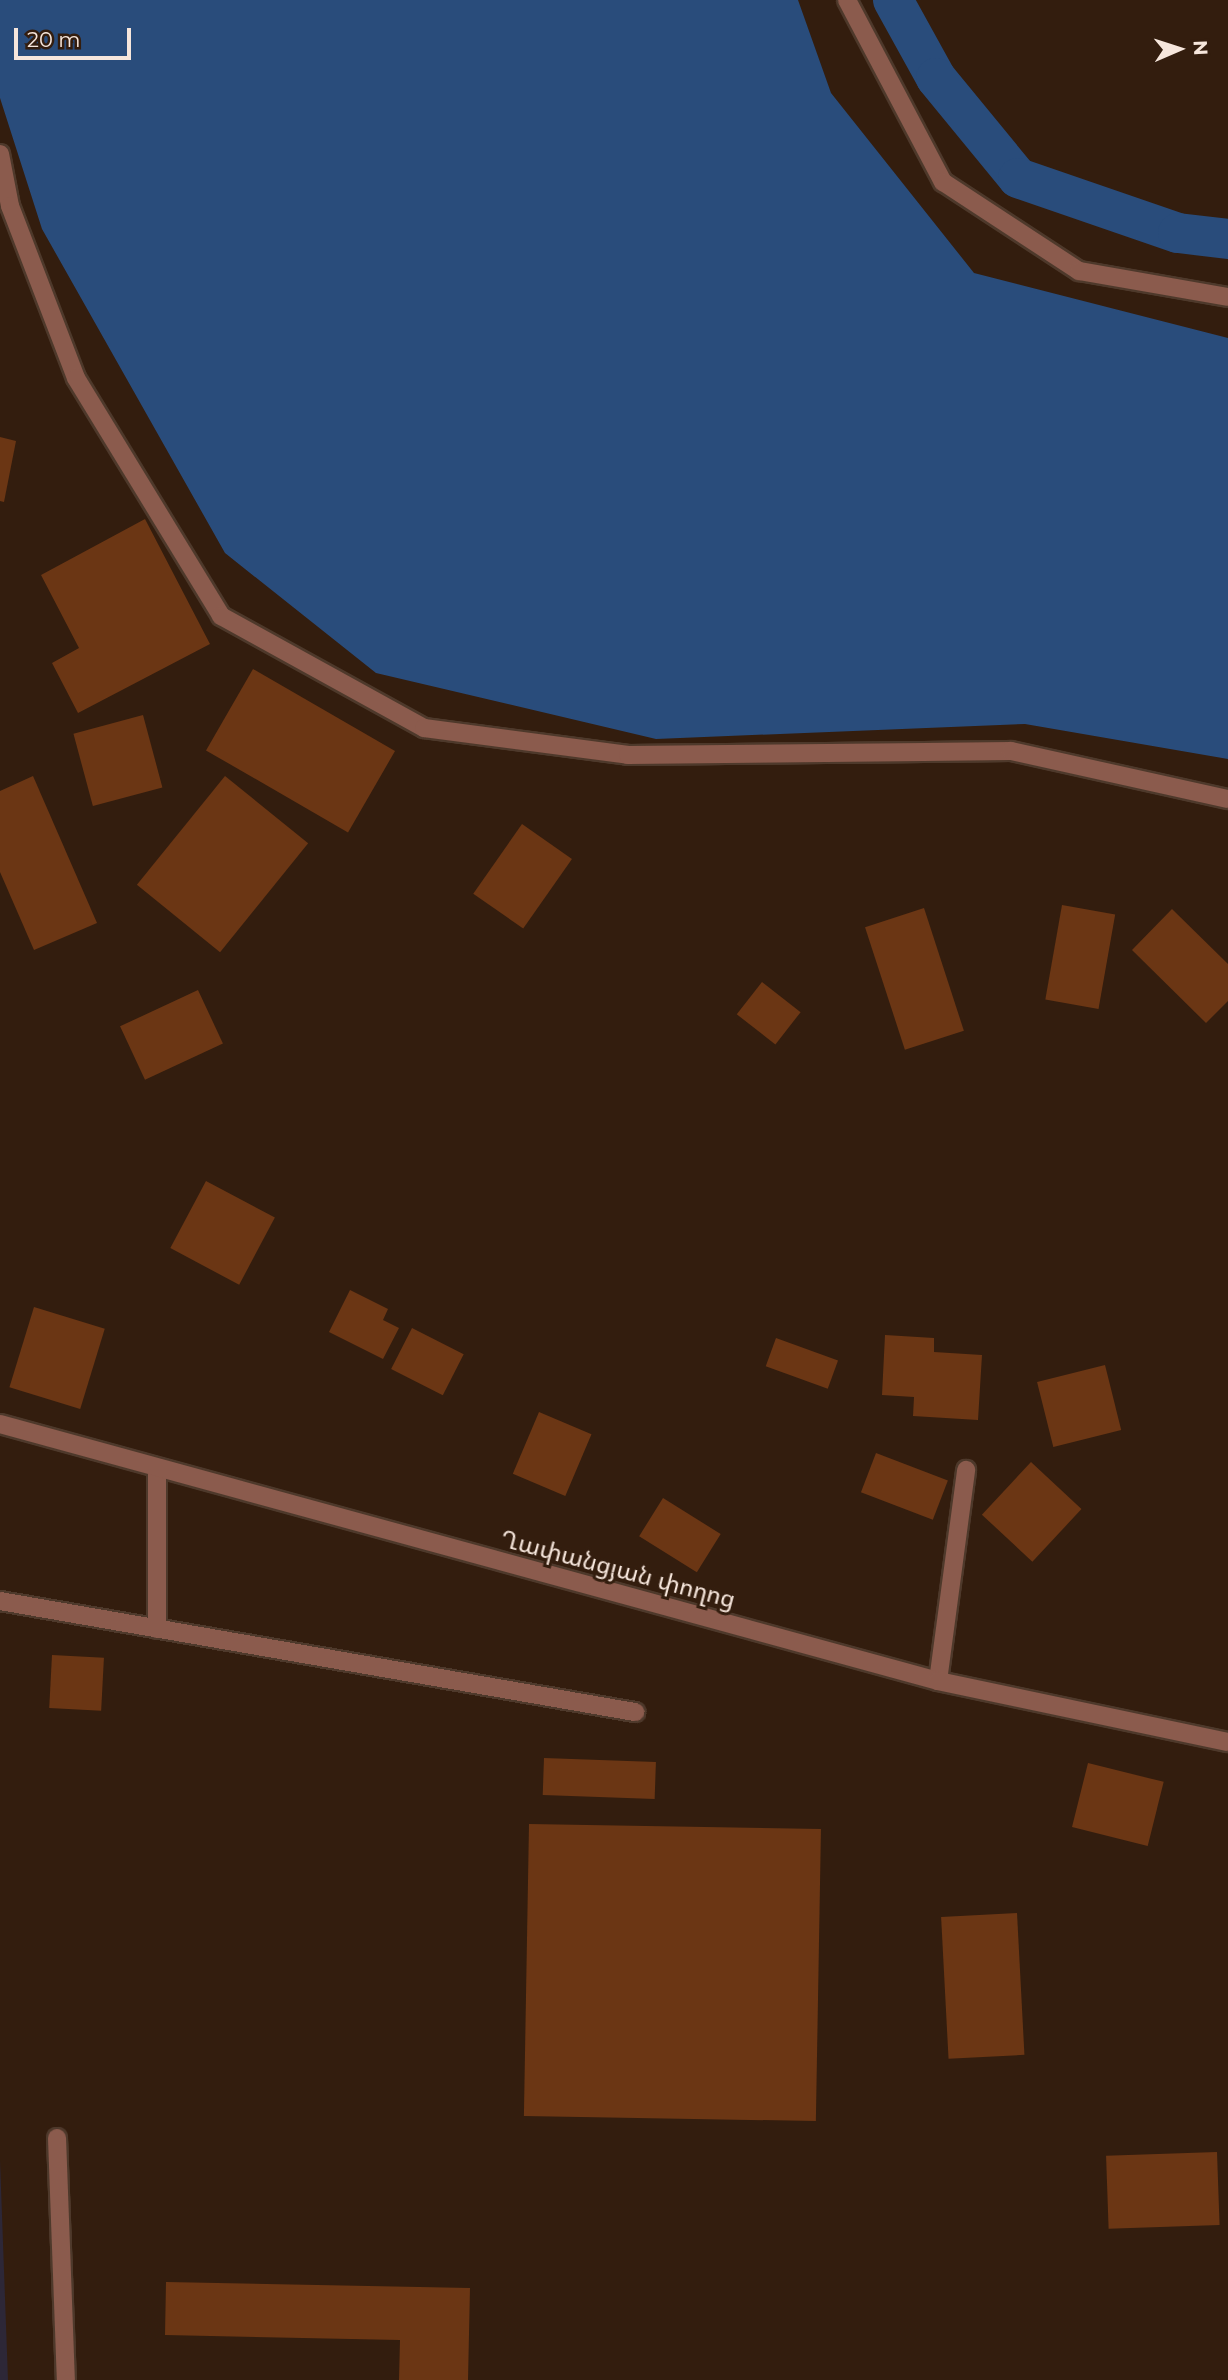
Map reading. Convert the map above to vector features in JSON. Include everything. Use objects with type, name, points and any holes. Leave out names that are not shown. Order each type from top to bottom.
[{"type":"street","points":[[846,0],[943,182],[1079,271],[1228,297]]},
{"type":"street","points":[[0,154],[5,209],[76,378],[221,616],[424,728],[628,755],[1010,751],[1228,799]]},
{"type":"street","name":"Ղափանցյան փողոց","points":[[0,1423],[157,1470],[938,1681],[1228,1742]]},
{"type":"street","points":[[938,1681],[966,1469]]},
{"type":"street","points":[[157,1470],[157,1629]]},
{"type":"street","points":[[0,1601],[635,1712]]},
{"type":"street","points":[[57,2138],[66,2380]]},
{"type":"shaded area","points":[[0,2160],[8,2380],[0,2380]]},
{"type":"water","points":[[0,0],[798,0],[831,93],[974,273],[1228,338],[1228,759],[1025,724],[656,739],[376,673],[225,553],[42,229],[0,98]]},
{"type":"building","points":[[0,437],[16,441],[4,502],[0,501]]},
{"type":"building","points":[[145,519],[210,644],[78,713],[52,663],[79,648],[41,575]]},
{"type":"building","points":[[253,669],[395,751],[348,832],[206,750]]},
{"type":"building","points":[[143,715],[162,787],[93,806],[73,734]]},
{"type":"building","points":[[33,776],[97,923],[34,950],[0,872],[0,791]]},
{"type":"building","points":[[225,776],[308,843],[220,952],[137,885]]},
{"type":"building","points":[[522,824],[572,859],[523,929],[473,894]]},
{"type":"building","points":[[1062,905],[1115,914],[1099,1009],[1045,1000]]},
{"type":"building","points":[[924,908],[964,1031],[905,1050],[865,927]]},
{"type":"building","points":[[1172,909],[1228,964],[1228,1001],[1206,1023],[1132,950]]},
{"type":"building","points":[[762,982],[801,1012],[775,1044],[737,1014]]},
{"type":"building","points":[[198,990],[223,1043],[145,1080],[120,1026]]},
{"type":"building","points":[[206,1181],[275,1218],[239,1285],[170,1248]]},
{"type":"building","points":[[350,1290],[388,1309],[383,1320],[399,1328],[383,1359],[329,1332]]},
{"type":"building","points":[[34,1307],[105,1329],[80,1409],[9,1387]]},
{"type":"building","points":[[412,1328],[464,1354],[443,1395],[391,1369]]},
{"type":"building","points":[[885,1335],[934,1338],[934,1352],[982,1355],[978,1420],[913,1416],[914,1397],[882,1395]]},
{"type":"building","points":[[776,1338],[838,1361],[828,1389],[766,1366]]},
{"type":"building","points":[[1105,1365],[1121,1430],[1053,1447],[1037,1382]]},
{"type":"building","points":[[539,1412],[591,1434],[565,1496],[513,1474]]},
{"type":"building","points":[[876,1453],[948,1481],[933,1520],[861,1492]]},
{"type":"building","points":[[1031,1462],[1081,1509],[1032,1562],[982,1515]]},
{"type":"building","points":[[663,1498],[721,1534],[697,1572],[639,1536]]},
{"type":"building","points":[[52,1655],[104,1658],[101,1711],[49,1708]]},
{"type":"building","points":[[544,1758],[656,1762],[655,1799],[543,1795]]},
{"type":"building","points":[[1088,1763],[1164,1782],[1148,1846],[1072,1827]]},
{"type":"building","points":[[529,1824],[821,1829],[816,2121],[524,2116]]},
{"type":"building","points":[[1017,1913],[1024,2055],[949,2059],[941,1917]]},
{"type":"building","points":[[1217,2152],[1220,2225],[1109,2229],[1106,2156]]},
{"type":"building","points":[[166,2282],[470,2288],[468,2380],[399,2380],[400,2340],[165,2335]]},
{"type":"waterway","points":[[893,0],[936,78],[1018,178],[1178,233],[1228,239]]}]
